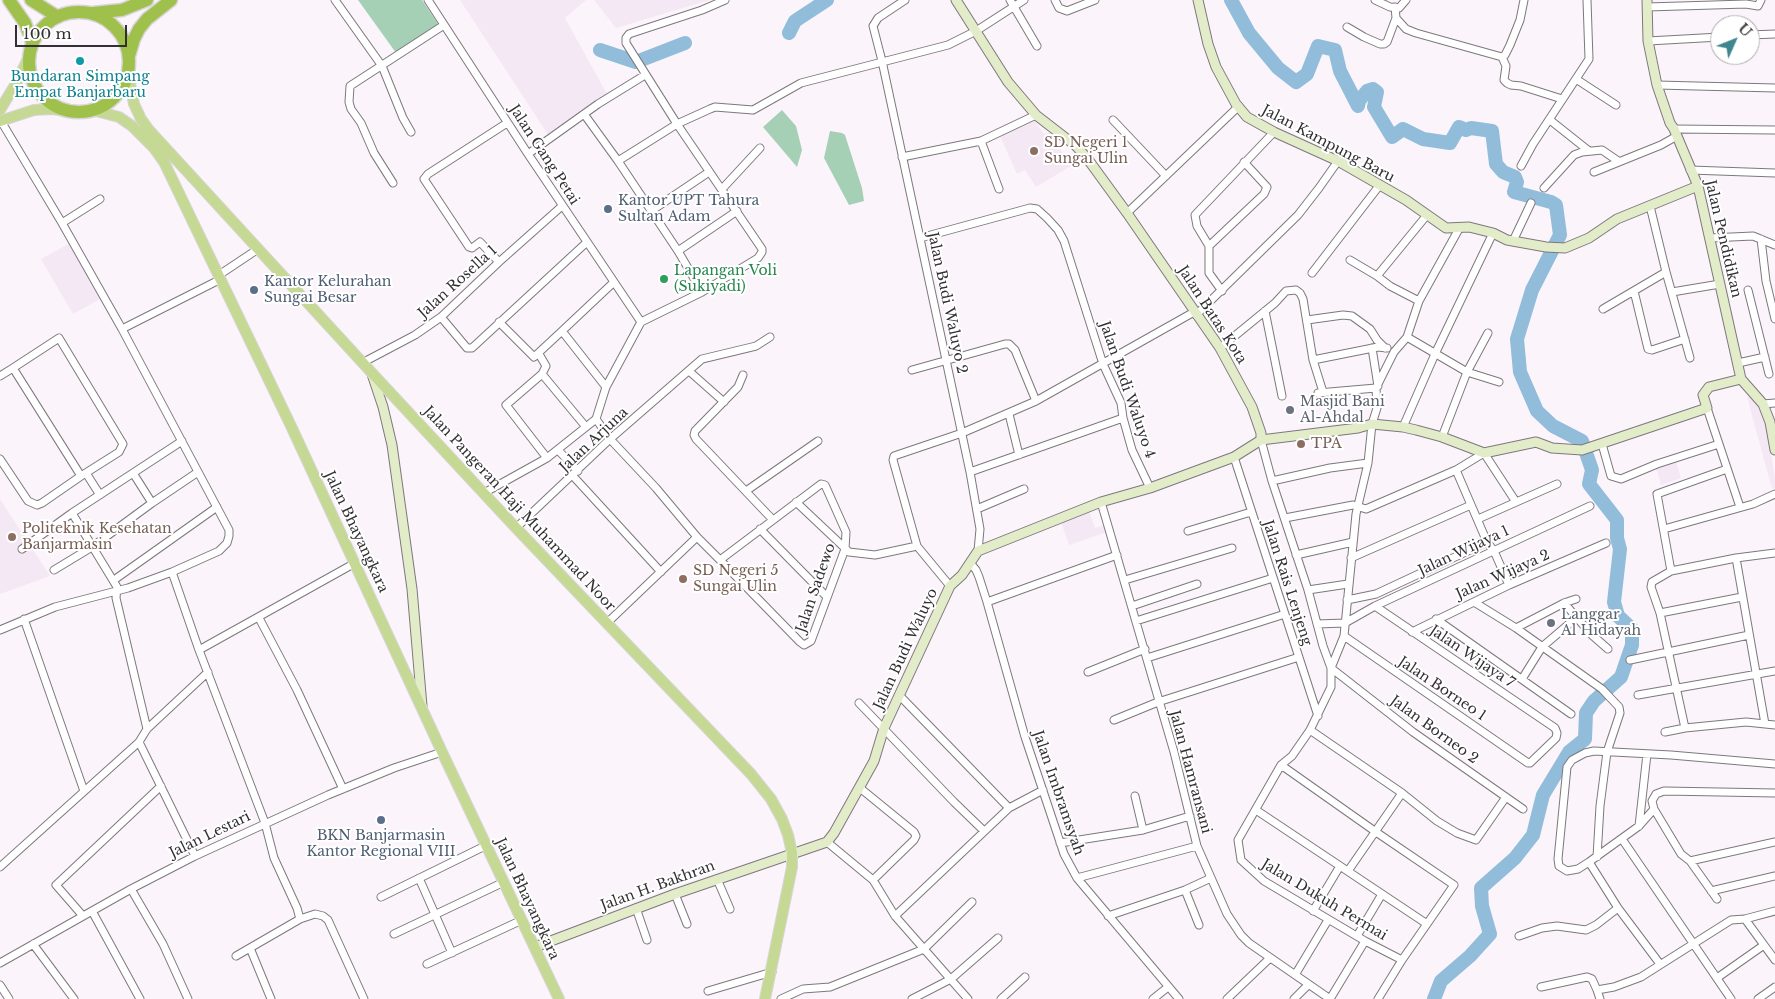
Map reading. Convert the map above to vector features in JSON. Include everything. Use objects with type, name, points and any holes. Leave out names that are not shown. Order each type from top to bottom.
[{"type":"highway","points":[[9,0],[25,23],[31,48],[30,69],[34,83],[42,96],[54,105],[68,111],[92,110],[105,105],[116,96],[124,86],[128,73],[129,56],[139,29],[171,0]]},
{"type":"highway","points":[[31,0],[58,17]]},
{"type":"highway","points":[[31,48],[45,26],[58,17],[74,12],[88,13],[122,10],[148,0]]},
{"type":"highway","points":[[88,13],[103,18],[116,28],[124,41],[129,56]]},
{"type":"main road","points":[[0,117],[31,48]]},
{"type":"main road","name":"Jalan Pangeran Haji Muhammad Noor","points":[[128,73],[132,98],[141,119],[149,130],[362,363],[516,528],[751,774],[771,798],[788,835],[792,853],[792,867],[765,999]]},
{"type":"main road","points":[[0,117],[51,108],[68,111]]},
{"type":"main road","name":"Jalan Bhayangkara","points":[[92,110],[119,117],[132,126],[154,148],[170,174],[559,999]]},
{"type":"main road","points":[[170,174],[181,165]]},
{"type":"street","points":[[335,0],[382,66],[403,118],[411,132]]},
{"type":"street","name":"Jalan Gang Petai","points":[[428,0],[507,123],[640,322]]},
{"type":"street","points":[[484,493],[547,458],[596,419],[606,387],[640,322],[702,292],[761,256],[762,249],[677,124],[626,43],[627,35],[702,10],[725,0]]},
{"type":"street","name":"Jalan Budi Waluyo 2","points":[[905,0],[878,18],[873,26],[970,472],[980,529],[978,551]]},
{"type":"street","name":"Jalan Batas Kota","points":[[956,0],[1008,82],[1036,115],[1076,146],[1087,158],[1220,348],[1252,407],[1272,481],[1308,590],[1331,668],[1331,687],[1325,701]]},
{"type":"street","points":[[618,161],[677,124],[715,107],[753,110],[801,83],[948,45],[976,31],[1012,3],[1024,0]]},
{"type":"street","points":[[1055,0],[1059,8],[1068,11],[1094,0]]},
{"type":"street","name":"Jalan Kampung Baru","points":[[1198,0],[1208,44],[1216,67],[1232,97],[1248,117],[1274,132],[1338,161],[1406,200],[1446,228],[1474,228],[1493,233],[1507,240],[1546,247],[1565,248],[1589,238],[1617,219],[1650,206]]},
{"type":"street","points":[[1375,0],[1390,8],[1399,8],[1406,0]]},
{"type":"street","points":[[1502,57],[1508,50],[1520,20],[1524,0]]},
{"type":"street","points":[[1521,166],[1533,144],[1589,59],[1587,0]]},
{"type":"street","points":[[1648,3],[1746,4],[1758,6],[1761,0]]},
{"type":"street","points":[[1012,3],[1037,46]]},
{"type":"street","name":"Jalan Pendidikan","points":[[1648,3],[1648,41],[1657,85],[1670,123],[1676,132],[1698,186],[1741,379]]},
{"type":"street","points":[[1347,27],[1364,37],[1384,44],[1387,42],[1396,18],[1396,7]]},
{"type":"street","points":[[1396,18],[1406,29],[1416,33],[1502,57]]},
{"type":"street","points":[[393,183],[368,142],[363,126],[353,113],[349,102],[350,86],[444,26]]},
{"type":"street","points":[[1760,35],[1775,34]]},
{"type":"street","points":[[1648,41],[1710,38]]},
{"type":"street","points":[[1502,57],[1506,66],[1504,80],[1507,83],[1562,99]]},
{"type":"street","points":[[528,154],[584,114],[645,75]]},
{"type":"street","points":[[1576,79],[1616,106]]},
{"type":"street","points":[[1657,85],[1775,88]]},
{"type":"street","points":[[1127,213],[1239,106]]},
{"type":"street","points":[[584,114],[678,251],[702,292]]},
{"type":"street","points":[[902,157],[981,141],[1036,115]]},
{"type":"street","points":[[0,117],[122,330],[229,530],[227,543],[220,551],[172,572],[116,591],[55,607],[0,630]]},
{"type":"street","points":[[1113,120],[1166,176]]},
{"type":"street","points":[[1550,120],[1589,151]]},
{"type":"street","points":[[499,262],[480,242],[470,248],[424,179],[428,174],[507,123]]},
{"type":"street","points":[[1594,172],[1661,144],[1676,132],[1775,130]]},
{"type":"street","points":[[1222,291],[1209,273],[1209,246],[1197,226],[1195,215],[1274,132]]},
{"type":"street","points":[[981,141],[999,189]]},
{"type":"street","points":[[722,189],[760,148]]},
{"type":"street","points":[[1544,188],[1574,155],[1602,150],[1618,161]]},
{"type":"street","points":[[950,586],[918,546],[893,460],[896,454],[962,433],[1036,401],[1195,313],[1222,291],[1298,215],[1320,188],[1338,161]]},
{"type":"street","points":[[1209,246],[1264,194],[1267,187],[1244,162]]},
{"type":"street","points":[[1690,170],[1775,173]]},
{"type":"street","points":[[651,211],[709,172]]},
{"type":"street","points":[[1312,273],[1379,186]]},
{"type":"street","points":[[1690,358],[1650,206],[1698,186]]},
{"type":"street","points":[[62,223],[100,199]]},
{"type":"street","points":[[1513,241],[1531,203]]},
{"type":"street","name":"Jalan Rosella 1","points":[[362,363],[415,335],[441,317],[562,206]]},
{"type":"street","name":"Jalan Budi Waluyo 4","points":[[920,238],[1034,208],[1041,212],[1058,230],[1064,241],[1103,364],[1120,398],[1123,418],[1132,450],[1150,488]]},
{"type":"street","points":[[678,251],[736,211]]},
{"type":"street","points":[[1377,276],[1427,215]]},
{"type":"street","points":[[1377,387],[1394,352],[1407,337],[1419,301],[1460,227]]},
{"type":"street","points":[[1403,427],[1434,354],[1493,233]]},
{"type":"street","points":[[1710,238],[1747,236],[1761,238],[1775,245]]},
{"type":"street","points":[[1761,238],[1766,281],[1775,319]]},
{"type":"street","points":[[441,317],[469,349],[587,242]]},
{"type":"street","points":[[122,330],[220,277],[258,249]]},
{"type":"street","points":[[1350,260],[1390,286],[1419,301]]},
{"type":"street","points":[[1603,309],[1666,272]]},
{"type":"street","points":[[1766,281],[1775,282]]},
{"type":"street","points":[[499,322],[533,357],[539,354],[614,282]]},
{"type":"street","points":[[1672,292],[1720,284]]},
{"type":"street","points":[[1220,348],[1286,291],[1296,290],[1303,299],[1320,392],[1377,387]]},
{"type":"street","points":[[1748,290],[1769,374]]},
{"type":"street","points":[[1634,291],[1648,349],[1652,350],[1685,339]]},
{"type":"street","points":[[1265,311],[1282,396]]},
{"type":"street","points":[[1307,320],[1344,315],[1352,316],[1370,329],[1385,348]]},
{"type":"street","points":[[562,331],[606,387]]},
{"type":"street","points":[[1442,437],[1467,372],[1488,333]]},
{"type":"street","name":"Jalan Arjuna","points":[[516,528],[576,474],[610,439],[702,359],[756,346],[770,337]]},
{"type":"street","points":[[1407,337],[1467,372],[1499,382]]},
{"type":"street","points":[[0,376],[59,338],[123,444],[119,452],[37,505],[28,501],[0,459]]},
{"type":"street","points":[[912,370],[1009,344],[1016,350],[1036,401]]},
{"type":"street","points":[[1314,360],[1372,348],[1385,348],[1394,352]]},
{"type":"street","points":[[1331,668],[1345,637],[1348,622],[1348,584],[1353,542],[1358,507],[1368,463],[1372,424],[1377,408],[1377,387],[1372,348]]},
{"type":"street","points":[[539,354],[546,366],[542,374],[506,405],[547,458]]},
{"type":"street","points":[[1738,363],[1765,357]]},
{"type":"street","points":[[13,368],[83,474],[100,495]]},
{"type":"street","points":[[689,371],[724,402]]},
{"type":"street","points":[[372,373],[392,445],[412,589],[422,708]]},
{"type":"street","points":[[542,374],[586,427]]},
{"type":"street","points":[[743,375],[738,387],[695,431],[694,435],[773,520]]},
{"type":"street","points":[[1740,507],[1702,395],[1709,387],[1741,379],[1763,404],[1770,422],[1775,450]]},
{"type":"street","points":[[383,408],[392,400],[398,401]]},
{"type":"street","points":[[1763,404],[1775,403]]},
{"type":"street","points":[[1285,518],[1353,505],[1366,509],[1456,470],[1484,453],[1536,442],[1552,448],[1585,449],[1706,408]]},
{"type":"street","points":[[1008,414],[1019,455]]},
{"type":"street","points":[[970,472],[1123,418]]},
{"type":"street","points":[[596,419],[610,439],[656,488],[697,537],[720,560],[796,502],[845,549],[855,554],[875,555],[918,546]]},
{"type":"street","points":[[978,551],[1101,502],[1150,488],[1234,457],[1261,440],[1358,428],[1372,424],[1403,427],[1442,437],[1484,453],[1516,502]]},
{"type":"street","points":[[22,549],[72,513],[182,440]]},
{"type":"street","points":[[746,491],[818,441]]},
{"type":"street","points":[[1602,444],[1611,476],[1621,478],[1719,444]]},
{"type":"street","points":[[558,450],[576,474],[661,572]]},
{"type":"street","name":"Jalan Rais Lenjeng","points":[[1234,457],[1318,716]]},
{"type":"street","points":[[1272,481],[1330,468],[1368,463]]},
{"type":"street","points":[[1671,571],[1657,494],[1727,469]]},
{"type":"street","points":[[1456,470],[1487,542],[1494,551],[1509,585]]},
{"type":"street","points":[[54,570],[92,547],[198,472]]},
{"type":"street","points":[[132,473],[152,503]]},
{"type":"street","name":"Jalan Sadewo","points":[[720,560],[800,642],[804,644],[811,642],[845,549],[846,538],[844,527],[826,485],[821,484],[796,502]]},
{"type":"street","points":[[1478,519],[1556,484]]},
{"type":"street","points":[[977,509],[1024,489]]},
{"type":"street","points":[[1664,529],[1740,507],[1775,494]]},
{"type":"street","name":"Jalan Hamransani","points":[[1101,502],[1174,752],[1197,846],[1227,914],[1240,935],[1254,947],[1330,999]]},
{"type":"street","points":[[1351,558],[1471,504]]},
{"type":"street","name":"Jalan Wijaya 1","points":[[1348,622],[1375,606],[1590,506]]},
{"type":"street","points":[[114,580],[217,507]]},
{"type":"street","points":[[1188,531],[1251,512]]},
{"type":"street","points":[[72,513],[117,587],[116,598],[148,730]]},
{"type":"street","points":[[760,529],[827,598]]},
{"type":"street","points":[[607,623],[697,537]]},
{"type":"street","points":[[1296,555],[1353,542]]},
{"type":"street","points":[[1348,600],[1376,594],[1487,542]]},
{"type":"street","name":"Jalan Wijaya 2","points":[[1412,632],[1509,585],[1606,543]]},
{"type":"street","points":[[1125,580],[1232,548]]},
{"type":"street","name":"Jalan Budi Waluyo","points":[[827,842],[834,833],[874,761],[884,728],[950,586],[962,575],[978,551]]},
{"type":"street","points":[[1685,728],[1660,613],[1651,587],[1652,582],[1671,571],[1736,558],[1775,554]]},
{"type":"street","points":[[987,602],[1117,555]]},
{"type":"street","points":[[1736,558],[1765,724]]},
{"type":"street","points":[[199,650],[355,563]]},
{"type":"street","name":"Jalan Imbramsyah","points":[[970,564],[979,577],[1025,736],[1069,866],[1108,916],[1179,999]]},
{"type":"street","points":[[172,572],[199,650],[265,823],[274,858],[300,919]]},
{"type":"street","points":[[1136,620],[1272,578]]},
{"type":"street","points":[[1132,606],[1197,584]]},
{"type":"street","points":[[1308,590],[1348,584]]},
{"type":"street","points":[[1660,613],[1742,596]]},
{"type":"street","points":[[1516,628],[1564,603],[1576,599]]},
{"type":"street","points":[[1474,602],[1516,628],[1602,689],[1619,707],[1620,713],[1607,752],[1600,806],[1597,857]]},
{"type":"street","points":[[1564,603],[1608,650]]},
{"type":"street","name":"Jalan Wijaya 7","points":[[1375,606],[1555,728],[1558,735],[1556,738],[1530,763],[1525,760]]},
{"type":"street","points":[[1147,658],[1285,614]]},
{"type":"street","points":[[259,618],[297,690],[343,789]]},
{"type":"street","points":[[1522,679],[1542,647],[1576,618]]},
{"type":"street","points":[[24,619],[84,791]]},
{"type":"street","points":[[1436,619],[1571,714]]},
{"type":"street","points":[[1317,624],[1348,622]]},
{"type":"street","points":[[1630,660],[1749,635]]},
{"type":"street","name":"Jalan Borneo 1","points":[[1345,637],[1525,760]]},
{"type":"street","points":[[1088,672],[1144,649]]},
{"type":"street","points":[[1114,720],[1158,702],[1299,657]]},
{"type":"street","points":[[399,659],[408,667],[412,666],[418,658]]},
{"type":"street","name":"Jalan Borneo 2","points":[[1331,668],[1413,732],[1522,809]]},
{"type":"street","points":[[1638,695],[1775,671]]},
{"type":"street","points":[[0,867],[139,742],[148,730],[208,672]]},
{"type":"street","points":[[899,695],[1010,808]]},
{"type":"street","name":"Jalan Dukuh Permai","points":[[1325,701],[1310,730],[1292,756],[1282,765],[1238,840],[1241,860],[1264,881],[1328,920],[1402,960]]},
{"type":"street","points":[[859,703],[984,831]]},
{"type":"street","points":[[1665,732],[1685,728],[1746,722],[1775,725]]},
{"type":"street","points":[[1310,730],[1402,793],[1437,820],[1457,833],[1476,840],[1506,797]]},
{"type":"street","points":[[139,742],[195,856]]},
{"type":"street","points":[[1654,809],[1639,826],[1578,869],[1567,871],[1559,866],[1558,858],[1567,767],[1572,760],[1585,753],[1594,751],[1646,754],[1775,764]]},
{"type":"street","name":"Jalan Lestari","points":[[0,963],[131,889],[195,856],[343,789],[394,768],[442,752]]},
{"type":"street","points":[[1639,826],[1646,754]]},
{"type":"street","points":[[1282,765],[1454,885],[1402,960],[1378,999]]},
{"type":"street","points":[[83,916],[56,885],[161,786]]},
{"type":"street","points":[[860,788],[914,832],[916,836],[874,880]]},
{"type":"street","points":[[894,916],[1010,808],[1043,790]]},
{"type":"street","points":[[1717,898],[1690,861],[1681,854],[1654,809],[1652,801],[1656,794],[1664,791],[1775,793]]},
{"type":"street","points":[[1348,871],[1402,793]]},
{"type":"street","points":[[1135,796],[1144,830]]},
{"type":"street","points":[[1256,810],[1428,924]]},
{"type":"street","points":[[1060,843],[1144,830],[1190,816]]},
{"type":"street","points":[[1622,839],[1731,999]]},
{"type":"street","points":[[792,853],[827,842],[874,880],[894,916],[968,999]]},
{"type":"street","points":[[1690,861],[1775,842]]},
{"type":"street","points":[[381,897],[487,845]]},
{"type":"street","points":[[1077,878],[1197,846]]},
{"type":"street","name":"Jalan H. Bakhran","points":[[535,947],[674,894],[792,853]]},
{"type":"street","points":[[1589,862],[1618,908],[1660,964]]},
{"type":"street","points":[[1313,911],[1340,866]]},
{"type":"street","points":[[1711,891],[1775,876]]},
{"type":"street","points":[[419,878],[452,953]]},
{"type":"street","points":[[1108,916],[1185,890],[1211,878]]},
{"type":"street","points":[[717,879],[730,910]]},
{"type":"street","points":[[394,934],[504,882]]},
{"type":"street","points":[[131,889],[162,944],[188,999]]},
{"type":"street","points":[[1185,890],[1199,925]]},
{"type":"street","points":[[674,894],[687,924]]},
{"type":"street","points":[[1357,936],[1382,894]]},
{"type":"street","points":[[781,999],[803,989],[830,987],[924,949],[972,902]]},
{"type":"street","points":[[636,908],[647,940]]},
{"type":"street","points":[[1518,936],[1542,928],[1557,926],[1586,930],[1596,925],[1618,908]]},
{"type":"street","points":[[92,911],[140,999]]},
{"type":"street","points":[[1597,990],[1614,987],[1641,977],[1731,920],[1745,919],[1775,911]]},
{"type":"street","points":[[236,956],[300,919],[315,914],[323,916],[328,920],[364,999]]},
{"type":"street","points":[[1745,919],[1775,960]]},
{"type":"street","points":[[427,964],[522,920]]},
{"type":"street","points":[[1295,974],[1328,920]]},
{"type":"street","points":[[912,999],[951,979],[998,938]]},
{"type":"street","points":[[1330,999],[1365,941]]},
{"type":"street","points":[[33,944],[74,999]]},
{"type":"street","points":[[1717,978],[1764,945]]},
{"type":"street","points":[[250,948],[271,999]]},
{"type":"street","points":[[1228,999],[1270,958]]},
{"type":"street","points":[[708,990],[772,972]]},
{"type":"street","points":[[1001,999],[1025,977]]},
{"type":"street","points":[[1541,987],[1587,977],[1592,979],[1600,999]]},
{"type":"street","points":[[0,985],[9,999]]},
{"type":"street","points":[[1294,999],[1308,985]]},
{"type":"street","points":[[1153,999],[1168,987]]},
{"type":"street","points":[[1758,999],[1775,987]]},
{"type":"shaded area","points":[[460,0],[586,0],[565,18],[607,94],[549,136]]},
{"type":"shaded area","points":[[594,0],[709,0],[616,28]]},
{"type":"shaded area","name":"SD Negeri 1 Sungai Ulin","points":[[1034,120],[1044,134],[1050,133],[1071,166],[1036,187],[1025,170],[1017,174],[1000,136]]},
{"type":"shaded area","points":[[72,242],[102,298],[73,314],[41,259]]},
{"type":"shaded area","points":[[1753,396],[1759,403],[1767,423],[1775,479],[1775,488],[1772,489],[1747,397]]},
{"type":"shaded area","points":[[1676,461],[1681,478],[1661,485],[1656,467]]},
{"type":"shaded area","name":"Politeknik Kesehatan Banjarmasin","points":[[0,499],[50,576],[0,594]]},
{"type":"shaded area","points":[[1089,511],[1095,528],[1105,525],[1107,532],[1069,545],[1061,522]]},
{"type":"green space","points":[[358,0],[422,0],[440,27],[399,57]]},
{"type":"green space","points":[[782,110],[796,126],[802,150],[797,167],[763,127]]},
{"type":"green space","points":[[830,131],[845,135],[862,188],[864,201],[849,205],[824,158]]},
{"type":"waterway","points":[[789,33],[795,21],[827,0]]},
{"type":"waterway","points":[[1231,0],[1249,33],[1278,68],[1296,82],[1307,74],[1318,46],[1335,50],[1340,71],[1358,106],[1359,101],[1367,91],[1373,89],[1377,92],[1374,107],[1392,137],[1403,129],[1423,139],[1450,143],[1459,127],[1466,130],[1471,128],[1492,131],[1496,164],[1503,172],[1515,177],[1517,182],[1514,192],[1556,205],[1560,235],[1532,290],[1517,339],[1520,372],[1537,411],[1553,426],[1582,441],[1592,470],[1589,484],[1617,520],[1617,538],[1620,549],[1614,602],[1618,616],[1632,629],[1632,645],[1621,677],[1594,701],[1586,713],[1585,739],[1569,752],[1543,795],[1533,835],[1515,858],[1481,888],[1482,906],[1490,934],[1470,956],[1441,981],[1434,999]]},
{"type":"waterway","points":[[600,50],[636,62],[685,43]]},
{"type":"place","name":"Bundaran Simpang Empat Banjarbaru","points":[[80,61]]},
{"type":"place","name":"SD Negeri 1 Sungai Ulin","points":[[1034,151]]},
{"type":"place","name":"Kantor UPT Tahura Sultan Adam","points":[[608,209]]},
{"type":"place","name":"Lapangan Voli (Sukiyadi)","points":[[664,279]]},
{"type":"place","name":"Kantor Kelurahan Sungai Besar","points":[[254,290]]},
{"type":"place","name":"Masjid Bani Al-Ahdal","points":[[1290,410]]},
{"type":"place","name":"TPA","points":[[1301,444]]},
{"type":"place","name":"Politeknik Kesehatan Banjarmasin","points":[[12,537]]},
{"type":"place","name":"SD Negeri 5 Sungai Ulin","points":[[683,579]]},
{"type":"place","name":"Langgar Al Hidayah","points":[[1551,623]]},
{"type":"place","name":"BKN Banjarmasin Kantor Regional VIII","points":[[381,820]]}]
